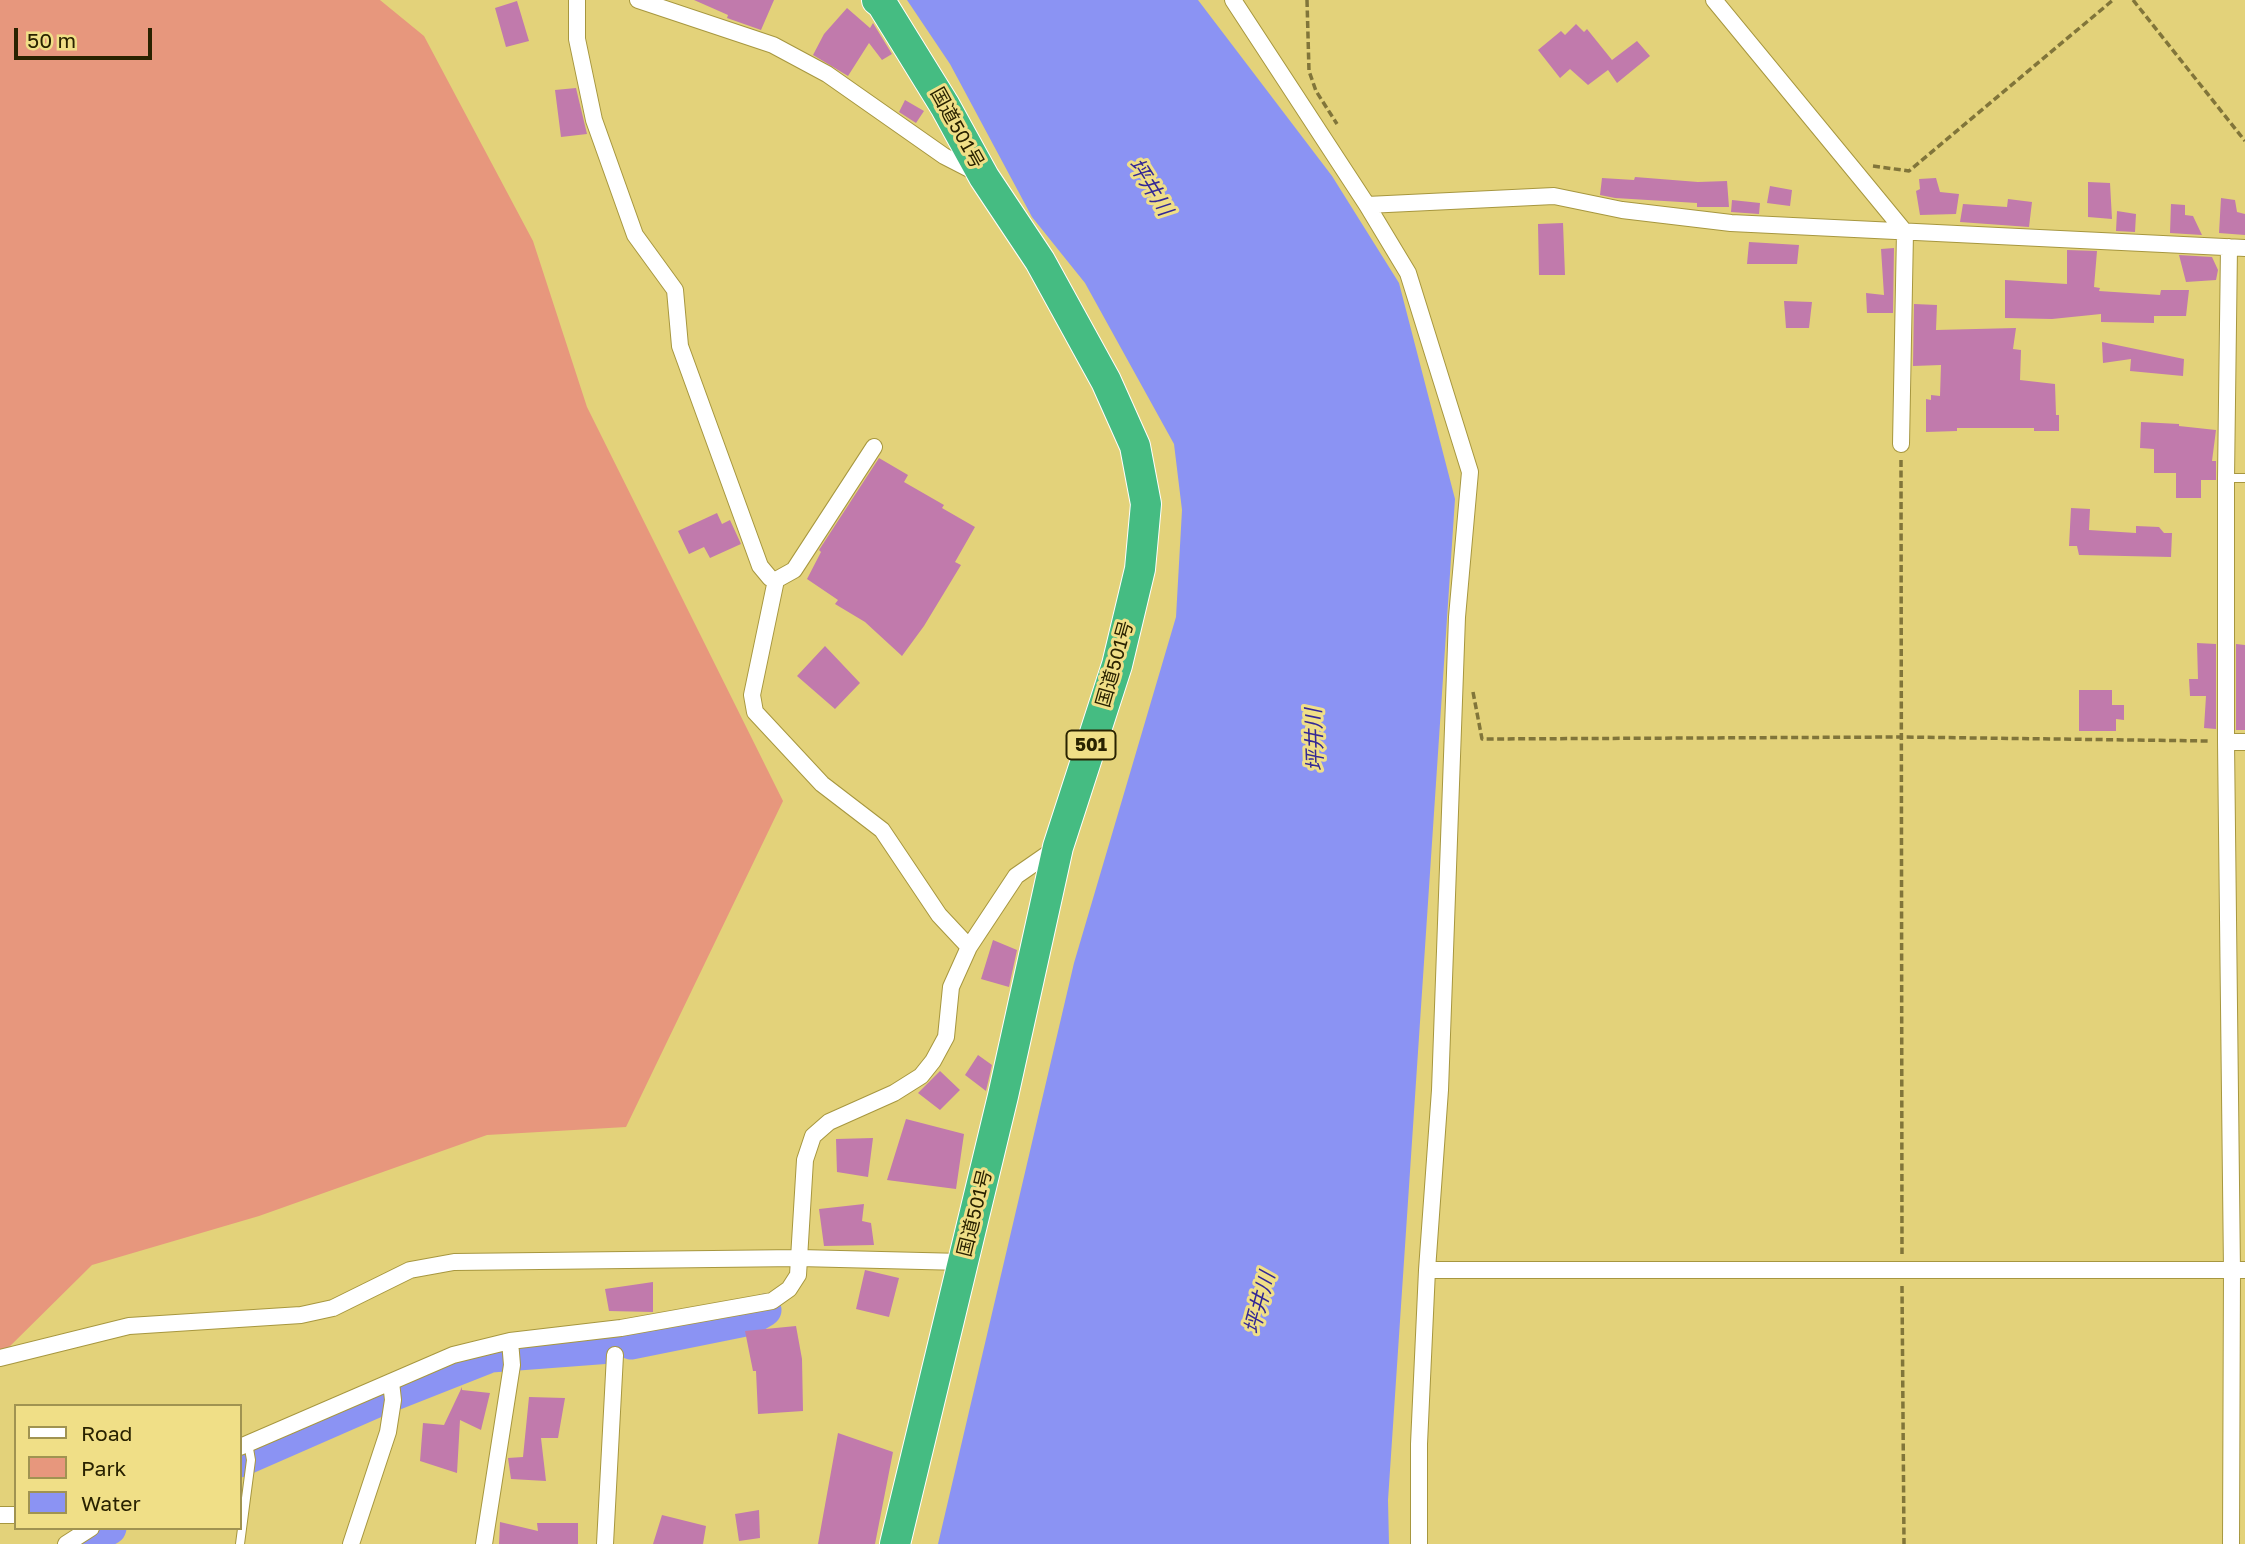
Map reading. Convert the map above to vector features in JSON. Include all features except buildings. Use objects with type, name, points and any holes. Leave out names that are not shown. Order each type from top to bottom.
[{"type":"highway","name":"国道501号","points":[[877,0],[888,13],[945,106],[984,177],[1040,261],[1105,381],[1135,446],[1146,504],[1140,569],[1117,665],[1058,847],[1003,1096],[895,1544]]},
{"type":"street","points":[[577,0],[577,39],[594,120],[635,235],[675,290],[680,346],[760,566],[770,578],[776,580],[794,570],[874,447]]},
{"type":"street","points":[[638,0],[773,45],[827,74],[944,156],[984,177]]},
{"type":"street","points":[[1233,0],[1367,205],[1408,273],[1470,471],[1457,617],[1440,1090],[1427,1270],[1419,1444],[1419,1544]]},
{"type":"street","points":[[1714,0],[1905,232],[1901,444]]},
{"type":"street","points":[[1367,205],[1554,196],[1622,210],[1731,223],[2237,248],[2226,478],[2226,742],[2238,1270],[2231,1544]]},
{"type":"street","points":[[776,580],[752,695],[755,712],[822,784],[882,830],[939,915],[969,947]]},
{"type":"street","points":[[2226,742],[2245,742]]},
{"type":"street","points":[[247,1450],[392,1391],[453,1355],[511,1353],[621,1328],[772,1301],[789,1289],[798,1275],[805,1160],[813,1136],[829,1122],[894,1093],[921,1076],[946,1037],[951,987],[969,947],[1016,876],[1058,847]]},
{"type":"street","points":[[0,1358],[129,1326],[301,1315],[332,1308],[410,1270],[454,1262],[799,1258],[963,1262]]},
{"type":"street","points":[[1427,1270],[2238,1270]]},
{"type":"street","points":[[484,1544],[511,1353]]},
{"type":"street","points":[[605,1544],[615,1355]]},
{"type":"street","points":[[351,1544],[388,1432],[392,1391]]},
{"type":"street","points":[[66,1544],[88,1530]]},
{"type":"lane","points":[[2226,478],[2245,478]]},
{"type":"lane","points":[[242,1517],[247,1450]]},
{"type":"path","points":[[1307,0],[1309,71],[1316,91],[1337,125]]},
{"type":"path","points":[[1872,166],[1909,171],[2113,0]]},
{"type":"path","points":[[2133,0],[2245,141]]},
{"type":"path","points":[[1901,444],[1904,1544]]},
{"type":"path","points":[[1471,685],[1482,739],[1901,737],[2226,742]]},
{"type":"green space","points":[[0,0],[380,0],[424,36],[533,241],[587,407],[783,801],[626,1127],[487,1135],[259,1216],[92,1265],[0,1356]]},
{"type":"water","name":"坪井川","points":[[907,0],[1198,0],[1332,176],[1399,283],[1455,499],[1388,1500],[1389,1544],[938,1544],[1074,963],[1176,617],[1182,510],[1174,444],[1085,283],[1032,217],[950,64]]},
{"type":"waterway","points":[[631,1343],[750,1319],[765,1310]]},
{"type":"waterway","points":[[242,1460],[377,1401],[491,1356],[611,1347]]},
{"type":"waterway","points":[[83,1544],[107,1530]]}]
